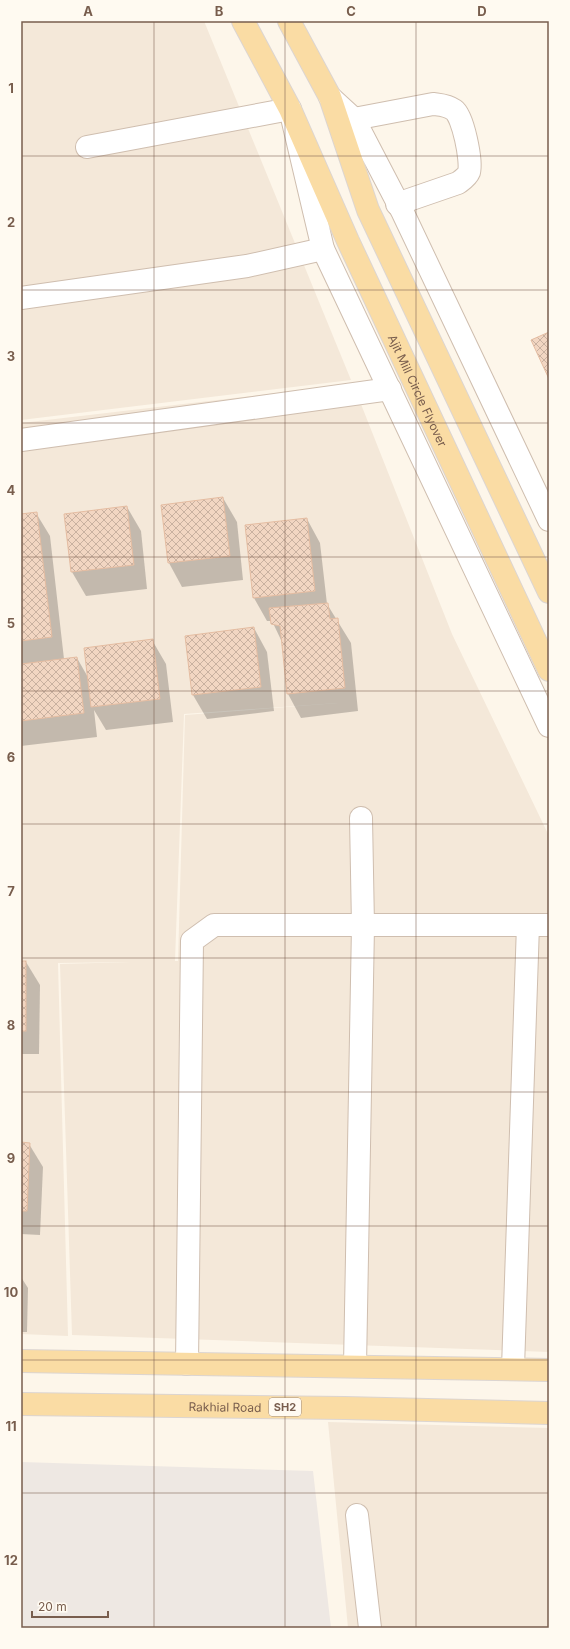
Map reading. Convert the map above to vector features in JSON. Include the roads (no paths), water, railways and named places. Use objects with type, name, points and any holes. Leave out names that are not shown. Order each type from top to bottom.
[{"type":"main road","name":"Ajit Mill Circle Flyover","points":[[243,21],[290,109],[348,241],[549,670]]},
{"type":"main road","points":[[289,21],[330,97],[368,210],[549,592]]},
{"type":"main road","points":[[21,1361],[513,1368],[549,1370]]},
{"type":"main road","name":"Rakhial Road","points":[[21,1404],[346,1408],[549,1413]]},
{"type":"street","points":[[330,97],[354,119],[403,213],[549,520]]},
{"type":"street","points":[[354,119],[433,104],[445,105],[454,109],[460,116],[463,124],[469,165],[469,172],[465,178],[458,183],[397,204]]},
{"type":"street","points":[[87,147],[290,109],[323,249],[549,726]]},
{"type":"street","points":[[21,298],[247,266],[323,249]]},
{"type":"street","points":[[21,440],[390,389]]},
{"type":"street","points":[[355,1366],[363,926],[361,818]]},
{"type":"street","points":[[187,1364],[192,940],[214,926],[539,925],[513,1368]]},
{"type":"street","points":[[358,1515],[370,1628]]}]
